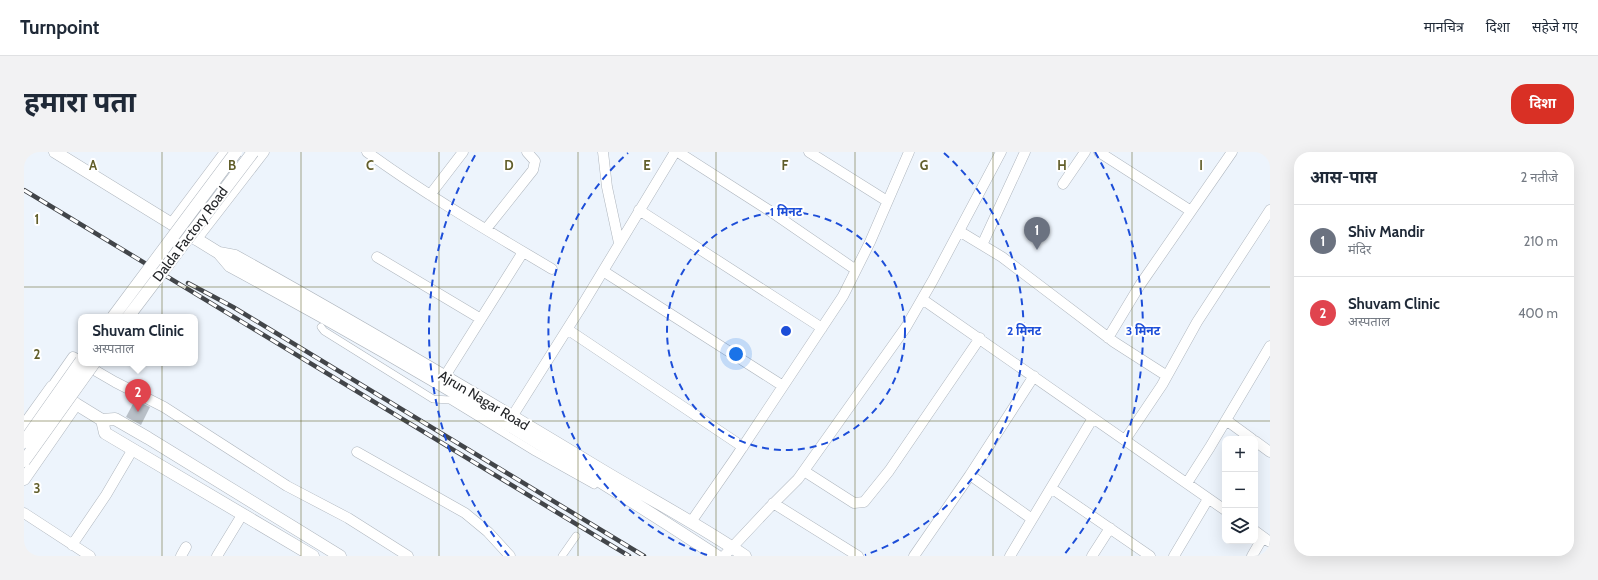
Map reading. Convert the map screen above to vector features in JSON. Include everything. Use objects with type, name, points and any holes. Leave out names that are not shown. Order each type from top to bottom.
[{"type":"street","name":"Ajrun Nagar Road","points":[[55,152],[196,240],[219,253],[235,256],[337,312],[445,376],[598,479],[717,556]]},
{"type":"street","name":"Dalda Factory Road","points":[[114,314],[236,152]]},
{"type":"street","name":"Dalda Factory Road","points":[[130,314],[252,152]]},
{"type":"street","points":[[196,240],[264,152]]},
{"type":"street","points":[[430,195],[463,152]]},
{"type":"street","points":[[486,230],[533,170],[535,161],[527,152]]},
{"type":"street","points":[[603,152],[607,187],[619,243]]},
{"type":"street","points":[[510,420],[603,271],[674,152]]},
{"type":"street","points":[[678,152],[770,211],[856,270]]},
{"type":"street","points":[[809,152],[887,201]]},
{"type":"street","points":[[691,522],[743,447],[843,296],[909,152]]},
{"type":"street","points":[[728,552],[773,503],[798,479],[906,327],[1001,152]]},
{"type":"street","points":[[982,245],[1025,152]]},
{"type":"street","points":[[1063,184],[1084,152]]},
{"type":"street","points":[[1099,152],[1191,211]]},
{"type":"street","points":[[171,224],[222,153]]},
{"type":"street","points":[[372,153],[390,169],[430,195],[552,269]]},
{"type":"street","points":[[1108,338],[1140,284],[1229,153]]},
{"type":"street","points":[[638,210],[822,328]]},
{"type":"street","points":[[1125,440],[1167,376],[1197,322],[1270,210]]},
{"type":"street","points":[[959,231],[1002,257],[1108,338],[1167,376]]},
{"type":"street","points":[[445,376],[523,252]]},
{"type":"street","name":"Ajrun Nagar Road","points":[[219,253],[230,266],[603,471],[691,522],[728,552],[745,556]]},
{"type":"street","points":[[377,257],[481,319]]},
{"type":"street","points":[[603,271],[783,386]]},
{"type":"street","points":[[922,299],[1222,508]]},
{"type":"street","points":[[321,327],[324,331],[433,399],[450,400],[592,487],[603,471]]},
{"type":"street","points":[[567,329],[743,447]]},
{"type":"street","points":[[804,471],[854,504],[864,502],[889,472],[980,338]]},
{"type":"street","points":[[1187,483],[1270,346]]},
{"type":"street","points":[[24,426],[73,357],[78,360]]},
{"type":"street","points":[[24,442],[79,366]]},
{"type":"street","points":[[89,366],[115,382],[164,407],[287,486],[348,518],[408,556]]},
{"type":"street","points":[[24,461],[92,366]]},
{"type":"street","points":[[914,556],[970,475],[1034,376]]},
{"type":"street","points":[[52,387],[102,420],[115,419],[148,438],[340,556]]},
{"type":"street","points":[[24,479],[76,404]]},
{"type":"street","points":[[1010,556],[1093,418]]},
{"type":"street","points":[[102,420],[105,433],[312,556]]},
{"type":"street","points":[[1226,420],[1248,436]]},
{"type":"street","points":[[1258,443],[1270,452]]},
{"type":"street","points":[[72,545],[106,495],[133,449]]},
{"type":"street","points":[[357,452],[465,513],[488,532],[510,556]]},
{"type":"street","points":[[970,475],[1032,519]]},
{"type":"street","points":[[1051,488],[1150,556]]},
{"type":"street","points":[[1174,556],[1208,499]]},
{"type":"street","points":[[773,503],[858,556]]},
{"type":"street","points":[[24,513],[90,556]]},
{"type":"street","points":[[217,556],[242,515]]},
{"type":"street","points":[[1092,556],[1110,528]]},
{"type":"street","points":[[562,556],[576,536]]},
{"type":"street","points":[[1252,556],[1263,537]]},
{"type":"building","points":[[135,400],[150,407],[141,425],[126,417]]},
{"type":"railway","points":[[24,190],[629,556]]},
{"type":"railway","points":[[188,283],[233,307],[644,556]]},
{"type":"place","name":"Shiv Mandir","points":[[1037,250]]},
{"type":"place","name":"Shuvam Clinic","points":[[138,412]]}]
